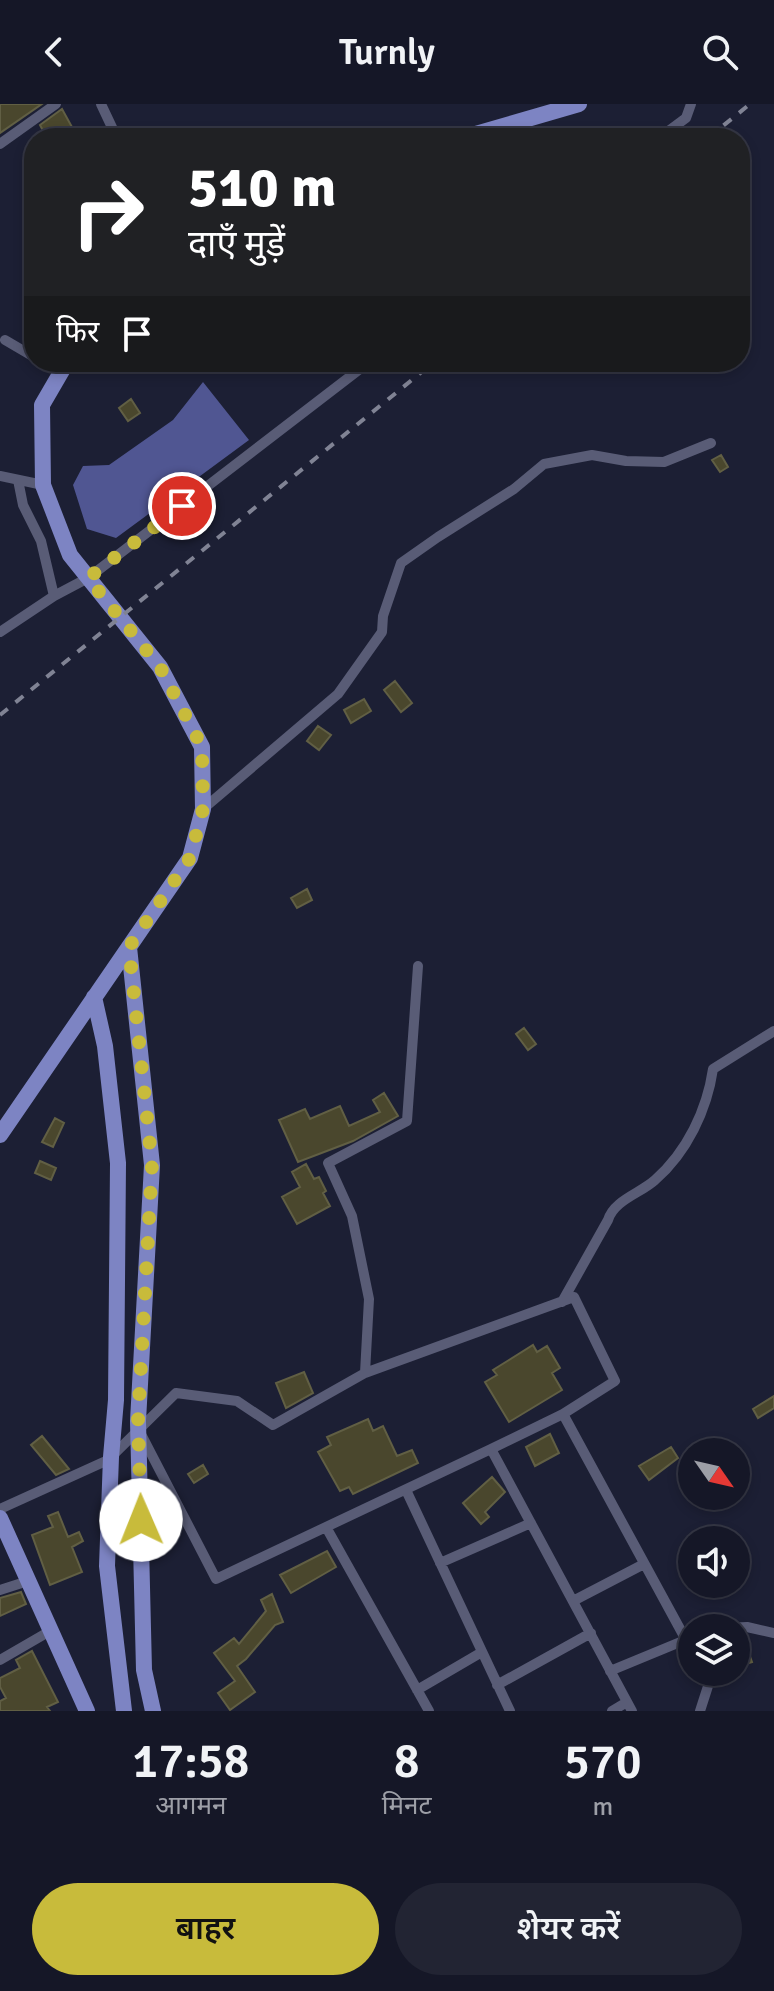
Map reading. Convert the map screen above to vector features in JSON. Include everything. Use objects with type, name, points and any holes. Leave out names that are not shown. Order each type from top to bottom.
[{"type":"main road","points":[[496,128],[579,104]]},
{"type":"main road","points":[[0,1135],[190,858],[203,809],[202,747],[160,667],[70,555],[43,485],[42,405],[61,372]]},
{"type":"main road","points":[[129,947],[152,1165],[139,1430],[144,1670],[153,1711]]},
{"type":"main road","points":[[94,997],[105,1046],[118,1163],[116,1400],[107,1566],[124,1711]]},
{"type":"main road","points":[[0,1518],[87,1711]]},
{"type":"street","points":[[0,144],[56,104]]},
{"type":"street","points":[[101,104],[112,128]]},
{"type":"street","points":[[672,128],[686,118],[691,104]]},
{"type":"street","points":[[2,339],[24,351]]},
{"type":"street","points":[[0,632],[54,596],[88,578],[356,372]]},
{"type":"street","points":[[203,809],[338,694],[382,632],[386,605],[401,563],[514,489],[544,464],[592,455],[626,461],[664,462],[711,443]]},
{"type":"street","points":[[0,476],[43,485]]},
{"type":"street","points":[[18,480],[23,505],[41,541],[54,596]]},
{"type":"street","points":[[365,1373],[369,1299],[352,1216],[328,1163],[407,1121],[418,966]]},
{"type":"street","points":[[562,1302],[611,1210],[656,1179],[685,1147],[709,1096],[713,1069],[774,1031]]},
{"type":"street","points":[[0,1509],[111,1457],[176,1393],[237,1401],[273,1425],[365,1373],[574,1297],[615,1381],[563,1414],[216,1579],[139,1430]]},
{"type":"street","points":[[563,1414],[644,1564],[678,1620]]},
{"type":"street","points":[[491,1449],[630,1706],[612,1711]]},
{"type":"street","points":[[406,1490],[510,1711]]},
{"type":"street","points":[[440,1563],[531,1523]]},
{"type":"street","points":[[326,1527],[429,1711]]},
{"type":"street","points":[[573,1601],[644,1564]]},
{"type":"street","points":[[0,1590],[28,1581]]},
{"type":"street","points":[[750,1628],[774,1633]]},
{"type":"street","points":[[0,1660],[50,1631]]},
{"type":"street","points":[[497,1685],[591,1633]]},
{"type":"street","points":[[610,1671],[678,1643]]},
{"type":"street","points":[[417,1690],[482,1652]]},
{"type":"street","points":[[700,1711],[708,1686]]},
{"type":"water","points":[[203,382],[249,440],[116,538],[87,529],[73,485],[83,466],[109,465],[173,420]]},
{"type":"building","points":[[0,104],[42,104],[0,133]]},
{"type":"building","points":[[62,109],[72,128],[42,128],[40,125]]},
{"type":"building","points":[[131,399],[140,413],[128,421],[119,408]]},
{"type":"building","points":[[721,455],[728,467],[720,472],[712,460]]},
{"type":"building","points":[[395,681],[412,703],[401,712],[384,690]]},
{"type":"building","points":[[364,699],[371,711],[351,723],[344,710]]},
{"type":"building","points":[[318,726],[331,735],[319,750],[307,741]]},
{"type":"building","points":[[307,889],[312,900],[297,908],[291,898]]},
{"type":"building","points":[[524,1028],[536,1044],[528,1050],[516,1034]]},
{"type":"building","points":[[384,1093],[398,1116],[353,1141],[298,1162],[279,1120],[305,1109],[310,1119],[340,1106],[349,1126],[380,1112],[373,1100]]},
{"type":"building","points":[[55,1118],[64,1123],[53,1147],[42,1142]]},
{"type":"building","points":[[40,1161],[56,1168],[51,1180],[35,1173]]},
{"type":"building","points":[[306,1164],[314,1179],[319,1177],[330,1206],[297,1224],[282,1197],[300,1187],[292,1172]]},
{"type":"building","points":[[533,1345],[537,1352],[547,1346],[560,1368],[552,1373],[562,1390],[509,1422],[485,1382],[497,1375],[493,1370]]},
{"type":"building","points":[[304,1372],[313,1393],[286,1408],[276,1383]]},
{"type":"building","points":[[774,1396],[774,1408],[758,1418],[753,1409]]},
{"type":"building","points":[[368,1419],[373,1431],[383,1426],[397,1456],[412,1450],[418,1463],[353,1494],[349,1487],[340,1491],[318,1452],[331,1445],[327,1437]]},
{"type":"building","points":[[550,1434],[559,1453],[535,1466],[526,1447]]},
{"type":"building","points":[[42,1436],[69,1469],[56,1475],[31,1445]]},
{"type":"building","points":[[671,1447],[678,1458],[649,1480],[639,1466]]},
{"type":"building","points":[[203,1465],[208,1474],[194,1483],[188,1474]]},
{"type":"building","points":[[492,1477],[505,1492],[485,1512],[489,1517],[481,1524],[463,1503]]},
{"type":"building","points":[[58,1512],[68,1537],[79,1532],[83,1541],[72,1547],[82,1572],[50,1585],[32,1535],[53,1527],[48,1516]]},
{"type":"building","points":[[327,1551],[336,1567],[291,1593],[280,1575]]},
{"type":"building","points":[[21,1592],[26,1604],[0,1616],[0,1598]]},
{"type":"building","points":[[272,1594],[283,1622],[275,1625],[237,1666],[255,1692],[230,1710],[218,1693],[235,1681],[214,1653],[234,1638],[239,1644],[266,1611],[261,1600]]},
{"type":"building","points":[[32,1651],[58,1702],[47,1707],[50,1711],[0,1711],[0,1701],[6,1698],[0,1687],[0,1678],[20,1668],[16,1660]]},
{"type":"railway","points":[[720,128],[750,104]]},
{"type":"railway","points":[[0,715],[422,372]]},
{"type":"route","points":[[141,1520],[138,1421],[152,1165],[129,947],[190,858],[203,809],[202,747],[160,667],[88,578],[182,506]]}]
